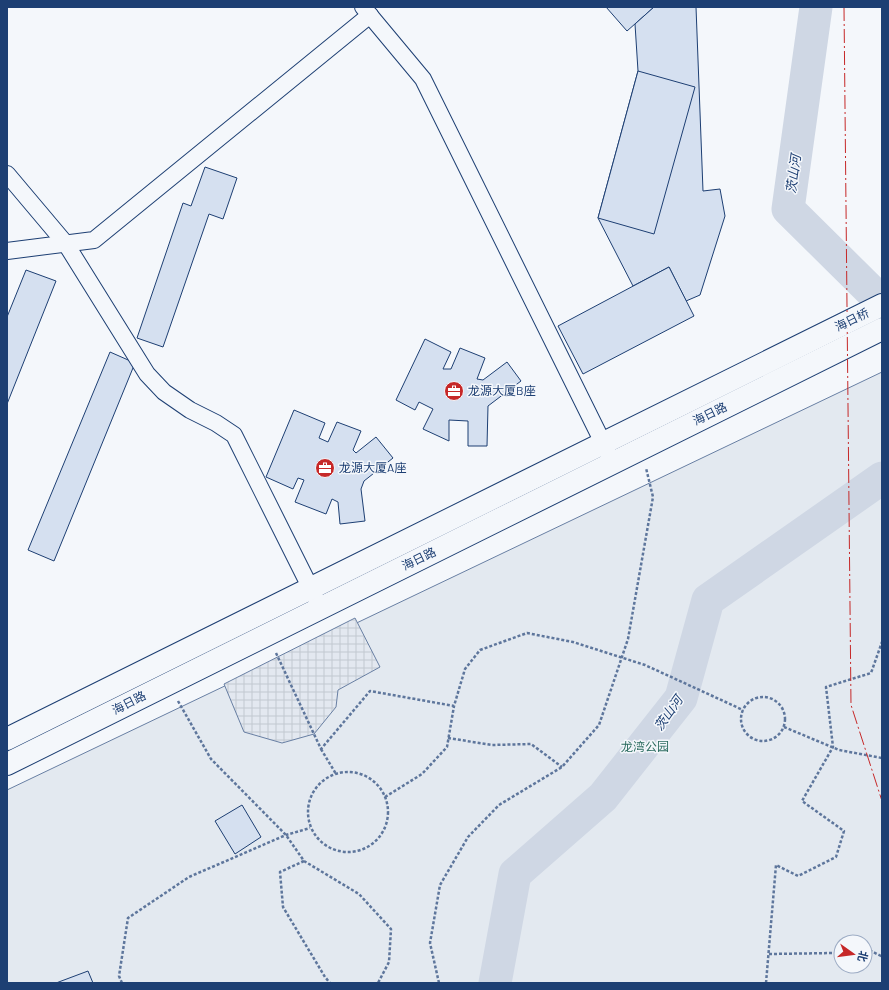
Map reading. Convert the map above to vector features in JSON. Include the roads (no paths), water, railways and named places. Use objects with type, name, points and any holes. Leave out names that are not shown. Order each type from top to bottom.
[{"type":"main road","name":"海日桥","points":[[821,335],[882,305]]},
{"type":"main road","name":"海日桥","points":[[832,353],[882,329]]},
{"type":"main road","name":"海日路","points":[[7,739],[821,335]]},
{"type":"main road","name":"海日路","points":[[7,764],[832,353]]},
{"type":"street","points":[[7,251],[94,240],[367,11],[423,79],[613,463]]},
{"type":"street","points":[[7,174],[66,244],[147,374],[164,392],[190,410],[216,423],[234,435],[321,608]]},
{"type":"waterway","name":"茨山河","points":[[816,7],[788,209],[882,302]]},
{"type":"waterway","name":"茨山河","points":[[495,983],[515,874],[603,797],[681,698],[708,600],[882,478]]},
{"type":"place","name":"龙源大厦B座","points":[[454,391]]},
{"type":"place","name":"龙源大厦A座","points":[[325,468]]},
{"type":"park label","name":"龙湾公园","points":[[645,747]]}]
